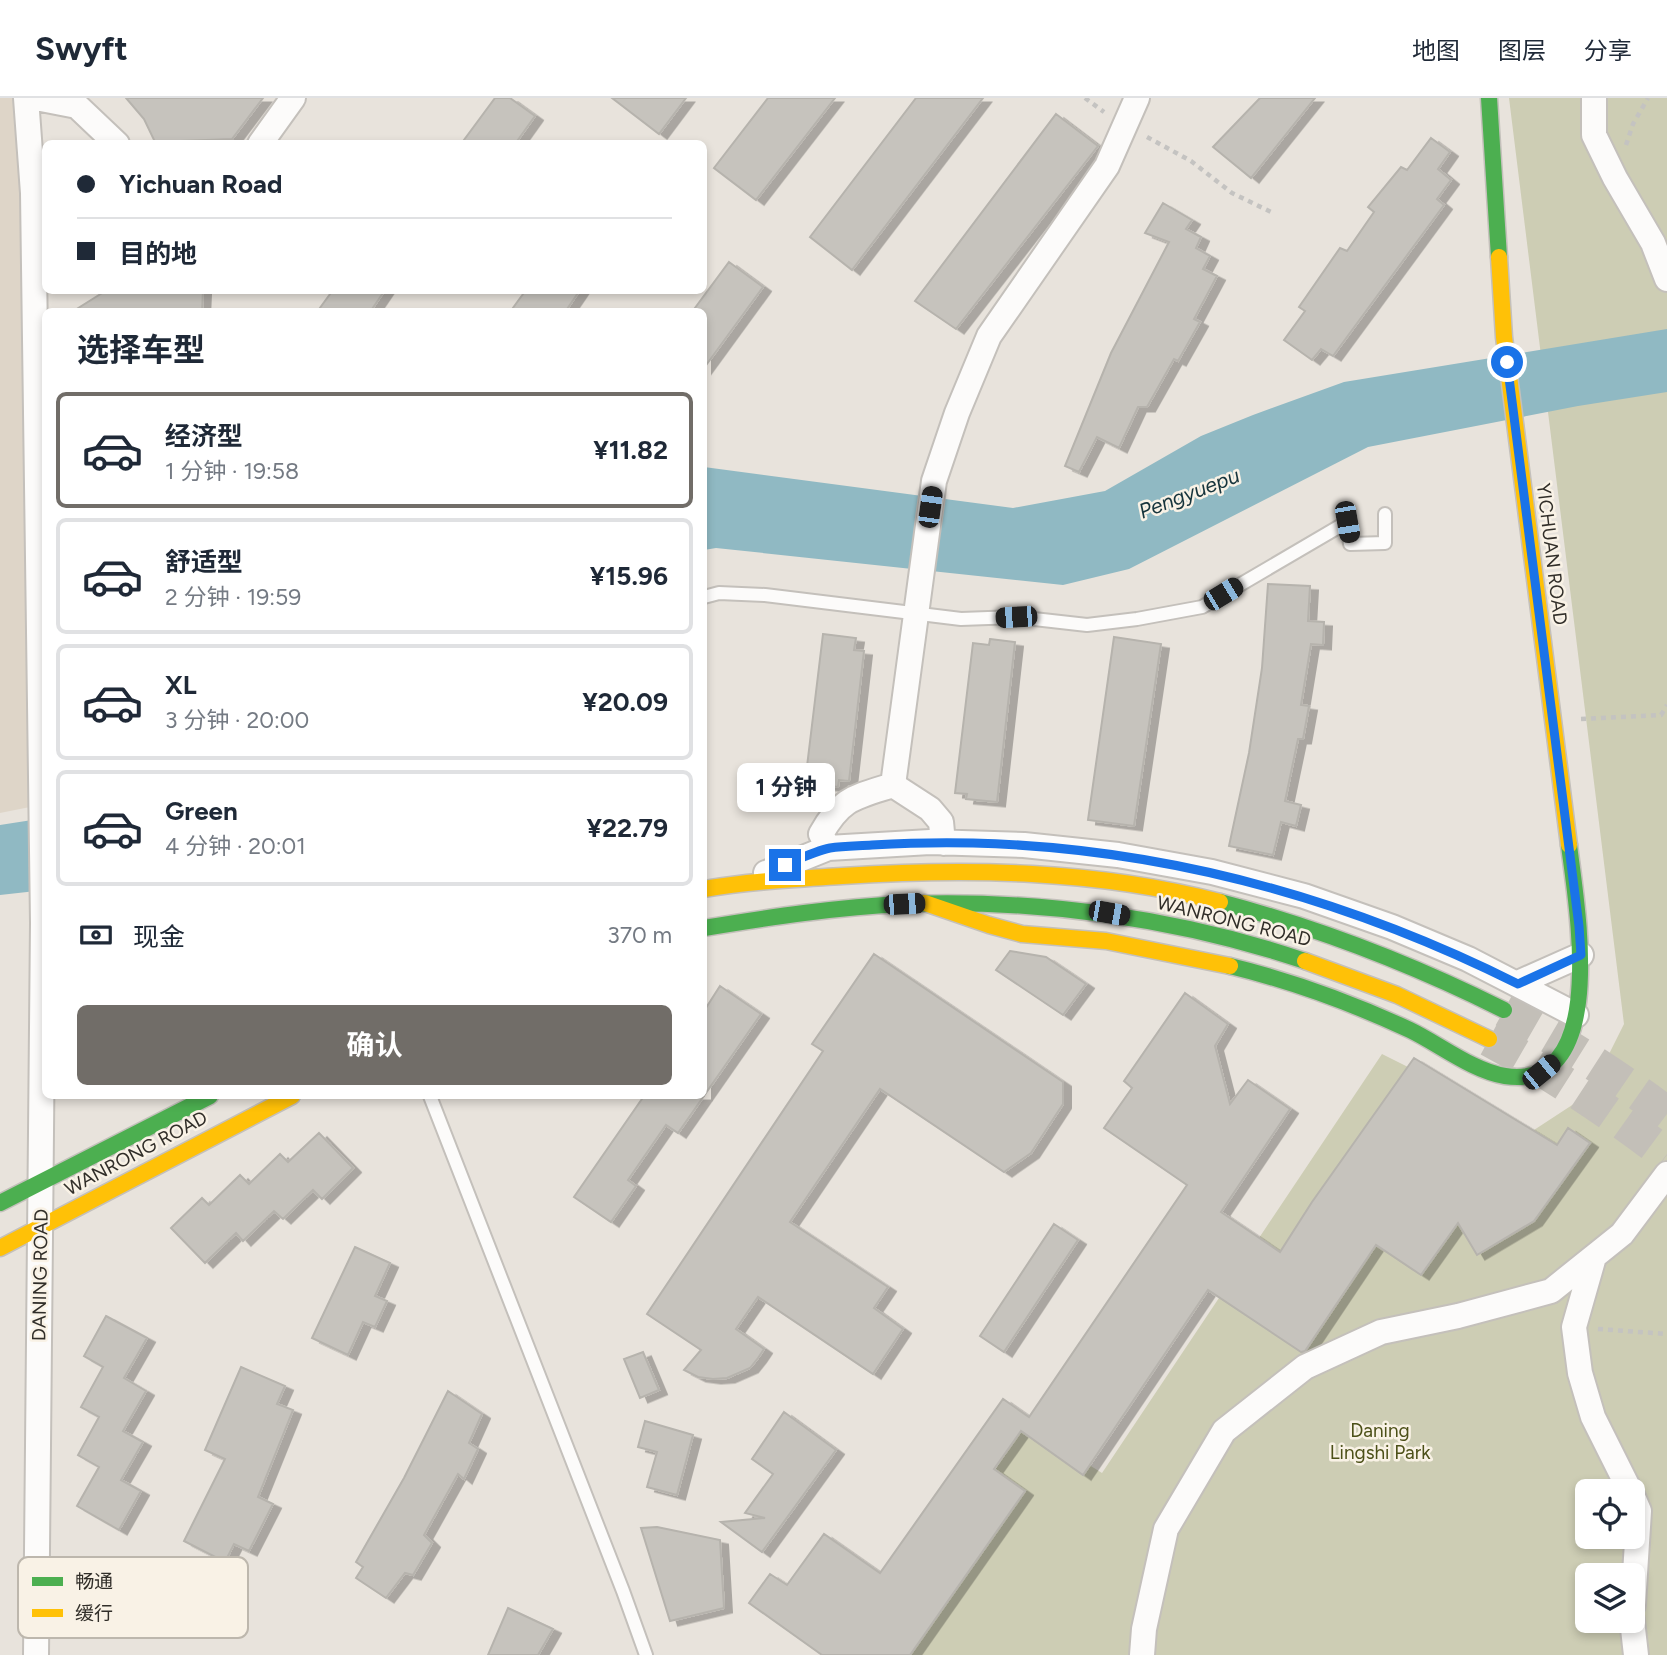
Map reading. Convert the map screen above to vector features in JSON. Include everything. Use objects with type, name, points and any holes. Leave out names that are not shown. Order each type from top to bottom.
[{"type":"main road","name":"YICHUAN ROAD","points":[[925,903],[1013,932],[1104,941],[1190,956],[1276,979],[1359,1008],[1499,1075],[1523,1077],[1541,1072],[1557,1059],[1576,1015],[1581,955],[1504,337],[1489,98]]},
{"type":"main road","name":"WANRONG ROAD","points":[[707,888],[742,882],[927,870],[1022,872],[1114,882],[1205,898],[1294,922],[1381,952],[1474,993],[1504,1010]]},
{"type":"main road","name":"WANRONG ROAD","points":[[707,927],[839,908],[925,903],[1017,905],[1109,913],[1196,929],[1284,953],[1369,982],[1489,1039]]},
{"type":"main road","name":"WANRONG ROAD","points":[[0,1203],[204,1099]]},
{"type":"main road","name":"WANRONG ROAD","points":[[0,1248],[286,1099]]},
{"type":"street","name":"DANING ROAD","points":[[26,98],[40,280],[42,809]]},
{"type":"street","points":[[36,98],[77,106],[113,140]]},
{"type":"street","points":[[263,140],[293,98]]},
{"type":"street","points":[[892,785],[933,481],[957,413],[989,336],[1107,166],[1137,98]]},
{"type":"street","points":[[1594,98],[1594,135],[1615,178],[1653,243],[1667,279]]},
{"type":"street","points":[[892,785],[930,809],[941,822],[943,842]]},
{"type":"street","points":[[828,848],[821,834],[833,814],[855,797],[892,785]]},
{"type":"street","points":[[742,882],[828,848],[943,842],[1024,845],[1091,852],[1212,872],[1304,896],[1392,926],[1468,959],[1576,1015]]},
{"type":"street","points":[[1518,984],[1581,955]]},
{"type":"street","name":"DANING ROAD","points":[[37,1557],[42,1053]]},
{"type":"street","points":[[1142,1655],[1144,1629],[1166,1529],[1224,1431],[1305,1367],[1381,1332],[1458,1316],[1550,1291],[1622,1234],[1667,1174]]},
{"type":"street","points":[[1594,1257],[1574,1327],[1580,1373],[1593,1417],[1624,1479]]},
{"type":"street","points":[[1633,1633],[1636,1655]]},
{"type":"lane","points":[[707,596],[719,593],[765,595],[961,620],[1016,617],[1087,625],[1137,619],[1202,607],[1347,522],[1350,544],[1385,543],[1385,513]]},
{"type":"lane","points":[[431,1099],[646,1655]]},
{"type":"path","points":[[1085,98],[1123,129],[1148,138],[1191,161],[1232,193],[1271,212]]},
{"type":"path","points":[[1615,178],[1633,124],[1648,98]]},
{"type":"path","points":[[1552,721],[1661,715],[1667,705]]},
{"type":"path","points":[[1574,1327],[1667,1334]]},
{"type":"shaded area","points":[[0,98],[13,98],[20,159],[30,807],[0,813]]},
{"type":"green space","name":"Daning Lingshi Park","points":[[1509,98],[1667,98],[1667,1655],[878,1655],[1024,1424],[1102,1473],[1382,1054],[1534,1130],[1589,1094],[1624,1024]]},
{"type":"water","name":"Pengyuepu","points":[[1667,329],[1667,392],[1578,406],[1368,447],[1129,569],[1063,585],[716,548],[707,550],[707,467],[1013,508],[1105,491],[1201,436],[1344,382]]},
{"type":"water","points":[[42,818],[42,890],[0,895],[0,825]]},
{"type":"building","points":[[126,98],[263,98],[232,139],[154,140],[144,119]]},
{"type":"building","points":[[495,98],[510,98],[535,116],[518,140],[464,140]]},
{"type":"building","points":[[612,98],[686,98],[659,134]]},
{"type":"building","points":[[768,98],[835,98],[756,200],[714,168]]},
{"type":"building","points":[[916,98],[983,98],[852,270],[810,237]]},
{"type":"building","points":[[1260,98],[1315,98],[1251,178],[1213,147]]},
{"type":"building","points":[[1056,114],[1098,146],[956,329],[915,301]]},
{"type":"building","points":[[1431,138],[1450,152],[1438,169],[1451,180],[1437,199],[1444,205],[1333,356],[1321,349],[1312,360],[1284,340],[1305,311],[1299,307],[1340,248],[1347,251],[1374,212],[1368,207],[1401,167],[1407,170]]},
{"type":"building","points":[[1163,203],[1192,220],[1186,229],[1201,237],[1196,248],[1210,256],[1203,269],[1217,276],[1194,319],[1200,322],[1178,361],[1174,359],[1147,407],[1138,407],[1119,448],[1097,437],[1079,472],[1065,466],[1111,353],[1169,242],[1145,233]]},
{"type":"building","points":[[729,262],[763,287],[707,364],[707,308],[695,308]]},
{"type":"building","points":[[101,294],[203,294],[202,308],[78,308]]},
{"type":"building","points":[[330,294],[382,294],[373,308],[320,308]]},
{"type":"building","points":[[523,294],[577,294],[568,308],[513,308]]},
{"type":"building","points":[[1268,584],[1310,586],[1308,621],[1324,622],[1323,645],[1311,644],[1301,705],[1309,706],[1303,739],[1298,739],[1285,801],[1301,805],[1296,826],[1281,822],[1273,855],[1229,846],[1249,753],[1262,668]]},
{"type":"building","points":[[823,634],[856,638],[854,650],[864,651],[849,781],[839,780],[838,787],[805,783]]},
{"type":"building","points":[[1114,637],[1161,644],[1134,826],[1088,820]]},
{"type":"building","points":[[990,639],[1015,642],[997,802],[966,799],[967,794],[955,793],[973,643],[989,645]]},
{"type":"building","points":[[1010,951],[1046,957],[1086,984],[1063,1015],[996,970]]},
{"type":"building","points":[[874,954],[1063,1082],[1063,1104],[1031,1153],[1004,1172],[880,1089],[790,1222],[888,1287],[874,1308],[903,1329],[873,1374],[758,1297],[736,1329],[764,1349],[758,1358],[750,1368],[727,1378],[698,1377],[684,1370],[701,1350],[647,1314],[823,1051],[812,1044]]},
{"type":"building","points":[[720,986],[761,1014],[707,1092],[707,1006]]},
{"type":"building","points":[[1185,993],[1228,1024],[1215,1046],[1230,1104],[1248,1080],[1290,1109],[1221,1212],[1280,1252],[1414,1058],[1557,1145],[1568,1128],[1590,1143],[1534,1221],[1477,1255],[1458,1223],[1421,1275],[1376,1245],[1305,1351],[1301,1352],[1208,1290],[1083,1475],[1021,1431],[994,1469],[1025,1491],[910,1655],[822,1655],[749,1603],[770,1574],[787,1585],[824,1534],[880,1573],[1003,1399],[1029,1417],[1187,1185],[1104,1128],[1132,1088],[1124,1081]]},
{"type":"building","points":[[642,1099],[702,1099],[678,1133],[666,1125],[628,1180],[636,1186],[611,1222],[574,1197]]},
{"type":"building","points":[[319,1133],[353,1168],[322,1199],[313,1190],[283,1219],[274,1211],[243,1241],[236,1233],[205,1263],[171,1228],[202,1198],[209,1205],[240,1175],[249,1184],[280,1154],[288,1162]]},
{"type":"building","points":[[1054,1224],[1078,1240],[1004,1352],[980,1336]]},
{"type":"building","points":[[355,1247],[390,1263],[375,1296],[387,1301],[375,1327],[363,1322],[348,1355],[312,1338]]},
{"type":"building","points":[[106,1316],[147,1338],[124,1378],[146,1391],[123,1431],[143,1442],[121,1480],[141,1491],[119,1530],[77,1506],[99,1467],[78,1455],[99,1417],[81,1407],[103,1367],[84,1356]]},
{"type":"building","points":[[643,1352],[659,1390],[640,1398],[624,1359]]},
{"type":"building","points":[[241,1367],[285,1386],[277,1404],[293,1410],[258,1497],[273,1504],[249,1551],[234,1544],[228,1557],[215,1557],[184,1541],[225,1459],[205,1450]]},
{"type":"building","points":[[448,1391],[482,1414],[469,1443],[478,1449],[464,1479],[458,1474],[424,1535],[432,1543],[413,1575],[405,1573],[386,1598],[356,1578],[363,1567],[356,1562],[404,1478]]},
{"type":"building","points":[[784,1412],[836,1450],[762,1552],[721,1522],[765,1518],[745,1513],[773,1474],[752,1459]]},
{"type":"building","points":[[645,1421],[693,1435],[677,1495],[647,1487],[657,1452],[638,1447]]},
{"type":"building","points":[[657,1527],[720,1540],[724,1608],[670,1621],[641,1528]]},
{"type":"building","points":[[508,1608],[553,1629],[538,1655],[488,1655]]},
{"type":"tunnel","points":[[1504,1010],[1587,1059],[1667,1114]]},
{"type":"tunnel","points":[[1489,1039],[1580,1094],[1667,1155]]},
{"type":"traffic: fast","points":[[1489,98],[1499,257]]},
{"type":"traffic: fast","points":[[1230,966],[1322,993],[1366,1011],[1410,1030],[1481,1069],[1505,1076],[1538,1073],[1561,1055],[1574,1025],[1579,988],[1580,948],[1569,845]]},
{"type":"traffic: fast","points":[[1220,902],[1365,948],[1504,1010]]},
{"type":"traffic: fast","points":[[707,928],[880,905],[1006,905],[1057,908],[1158,923],[1208,933],[1305,961]]},
{"type":"traffic: fast","points":[[0,1203],[204,1099]]},
{"type":"traffic: slow","points":[[1499,257],[1504,337],[1569,845]]},
{"type":"traffic: slow","points":[[707,889],[842,876],[985,872],[1126,883],[1220,902]]},
{"type":"traffic: slow","points":[[925,903],[1022,934],[1106,941],[1230,966]]},
{"type":"traffic: slow","points":[[1305,961],[1397,995],[1489,1039]]},
{"type":"traffic: slow","points":[[0,1248],[286,1099]]},
{"type":"route","points":[[785,865],[828,848],[930,842],[1024,845],[1118,855],[1212,872],[1304,896],[1392,926],[1518,984],[1581,955],[1507,362]]}]
